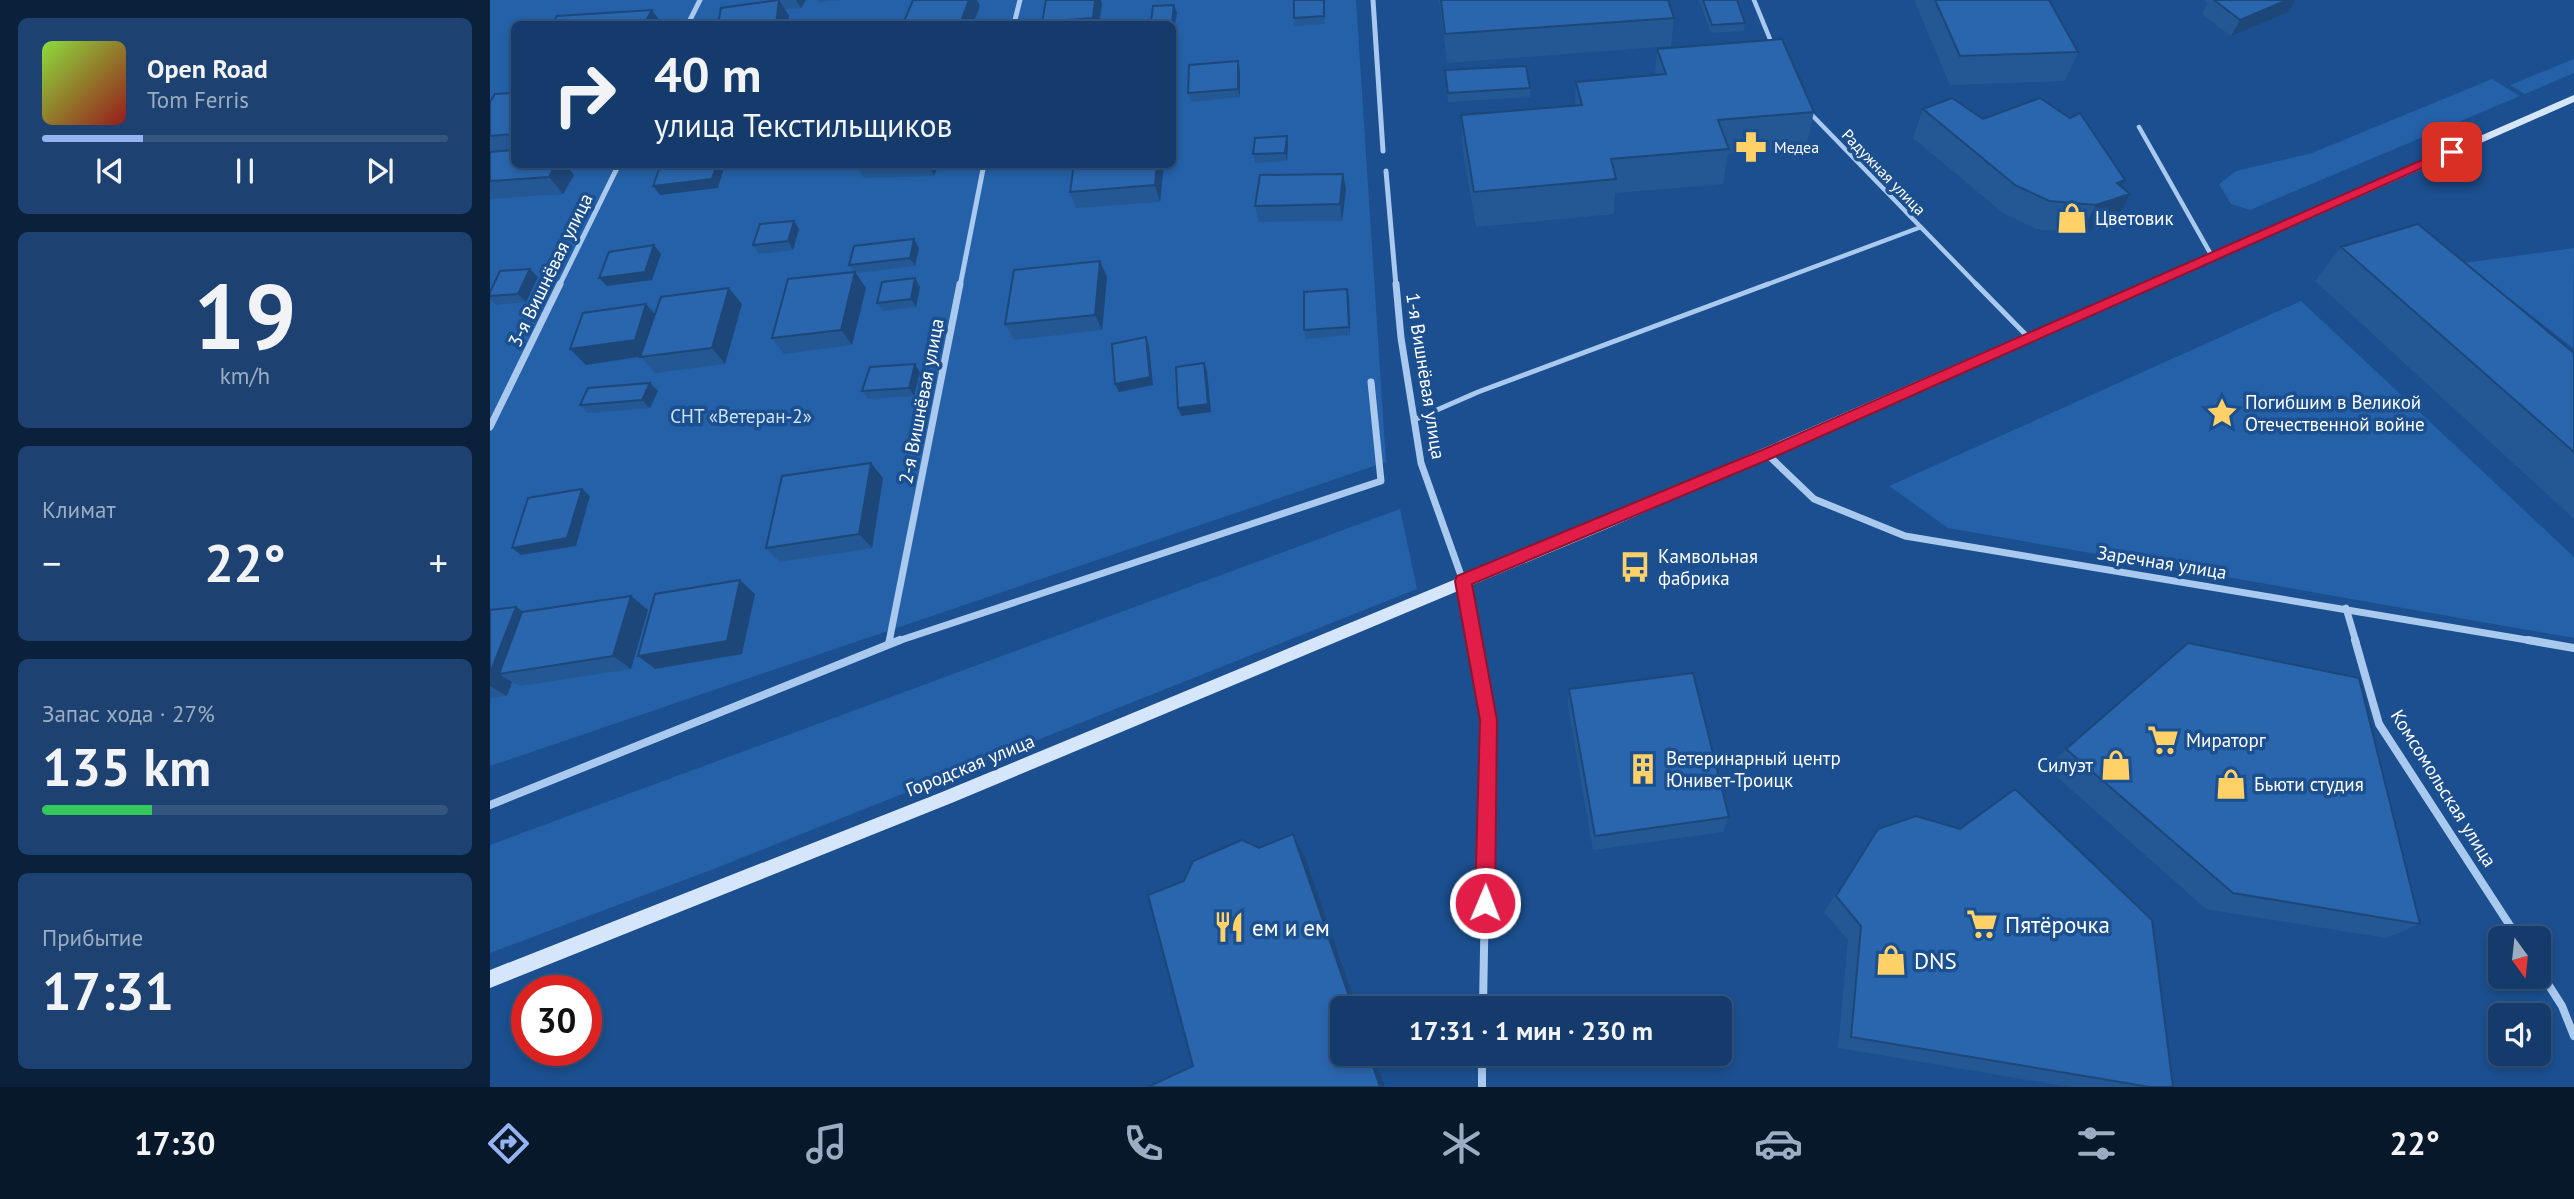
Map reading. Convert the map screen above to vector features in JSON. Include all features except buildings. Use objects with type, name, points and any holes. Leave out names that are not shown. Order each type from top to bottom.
[{"type":"main road","name":"Городская улица","points":[[490,979],[948,797],[1767,454],[2574,98]]},
{"type":"street","points":[[690,21],[700,0]]},
{"type":"street","points":[[1015,21],[1020,0]]},
{"type":"street","points":[[1373,0],[1383,151]]},
{"type":"street","name":"3-я Вишнёвая улица","points":[[490,427],[617,168]]},
{"type":"street","name":"2-я Вишнёвая улица","points":[[888,644],[983,168]]},
{"type":"street","name":"1-я Вишнёвая улица","points":[[1386,171],[1401,338],[1421,463],[1463,581],[1488,720],[1483,996]]},
{"type":"street","points":[[490,805],[888,644],[1381,481],[1371,382]]},
{"type":"street","name":"Заречная улица","points":[[1767,454],[1814,499],[1905,536],[2574,648]]},
{"type":"street","name":"Комсомольская улица","points":[[2346,608],[2379,723],[2510,926]]},
{"type":"street","points":[[2551,989],[2562,1006],[2574,1036]]},
{"type":"street","points":[[1482,1066],[1482,1087]]},
{"type":"lane","points":[[1754,0],[1773,47]]},
{"type":"lane","name":"Радужная улица","points":[[1806,108],[2030,339]]},
{"type":"lane","points":[[2139,127],[2213,258]]},
{"type":"lane","points":[[1414,420],[1478,392],[1921,227]]},
{"type":"green space","name":"СНТ «Ветеран-2»","points":[[490,0],[1356,0],[1386,462],[490,766]]},
{"type":"green space","points":[[2574,59],[2574,73],[2525,94],[2510,85]]},
{"type":"green space","points":[[2492,79],[2520,96],[2250,210],[2231,204],[2219,184],[2236,171],[2312,153]]},
{"type":"green space","points":[[2574,248],[2573,348],[2464,263]]},
{"type":"green space","points":[[2301,301],[2574,557],[2574,638],[1948,528],[1889,486]]},
{"type":"green space","points":[[1400,509],[1417,589],[711,870],[490,953],[490,845]]},
{"type":"place","name":"Медеа","points":[[1751,147]]},
{"type":"place","name":"Цветовик","points":[[2072,218]]},
{"type":"place","name":"Погибшим в Великой Отечественной войне","points":[[2222,413]]},
{"type":"place","name":"Камвольная фабрика","points":[[1635,567]]},
{"type":"place","name":"Мираторг","points":[[2163,740]]},
{"type":"place","name":"Силуэт","points":[[2116,765]]},
{"type":"place","name":"Ветеринарный центр Юнивет-Троицк","points":[[1643,769]]},
{"type":"place","name":"Бьюти студия","points":[[2231,784]]},
{"type":"place","name":"Пятёрочка","points":[[1982,924]]},
{"type":"place","name":"ем и ем","points":[[1229,927]]},
{"type":"place","name":"DNS","points":[[1891,960]]},
{"type":"route","points":[[1485,903],[1488,720],[1463,581],[1767,454],[2452,152]]}]
